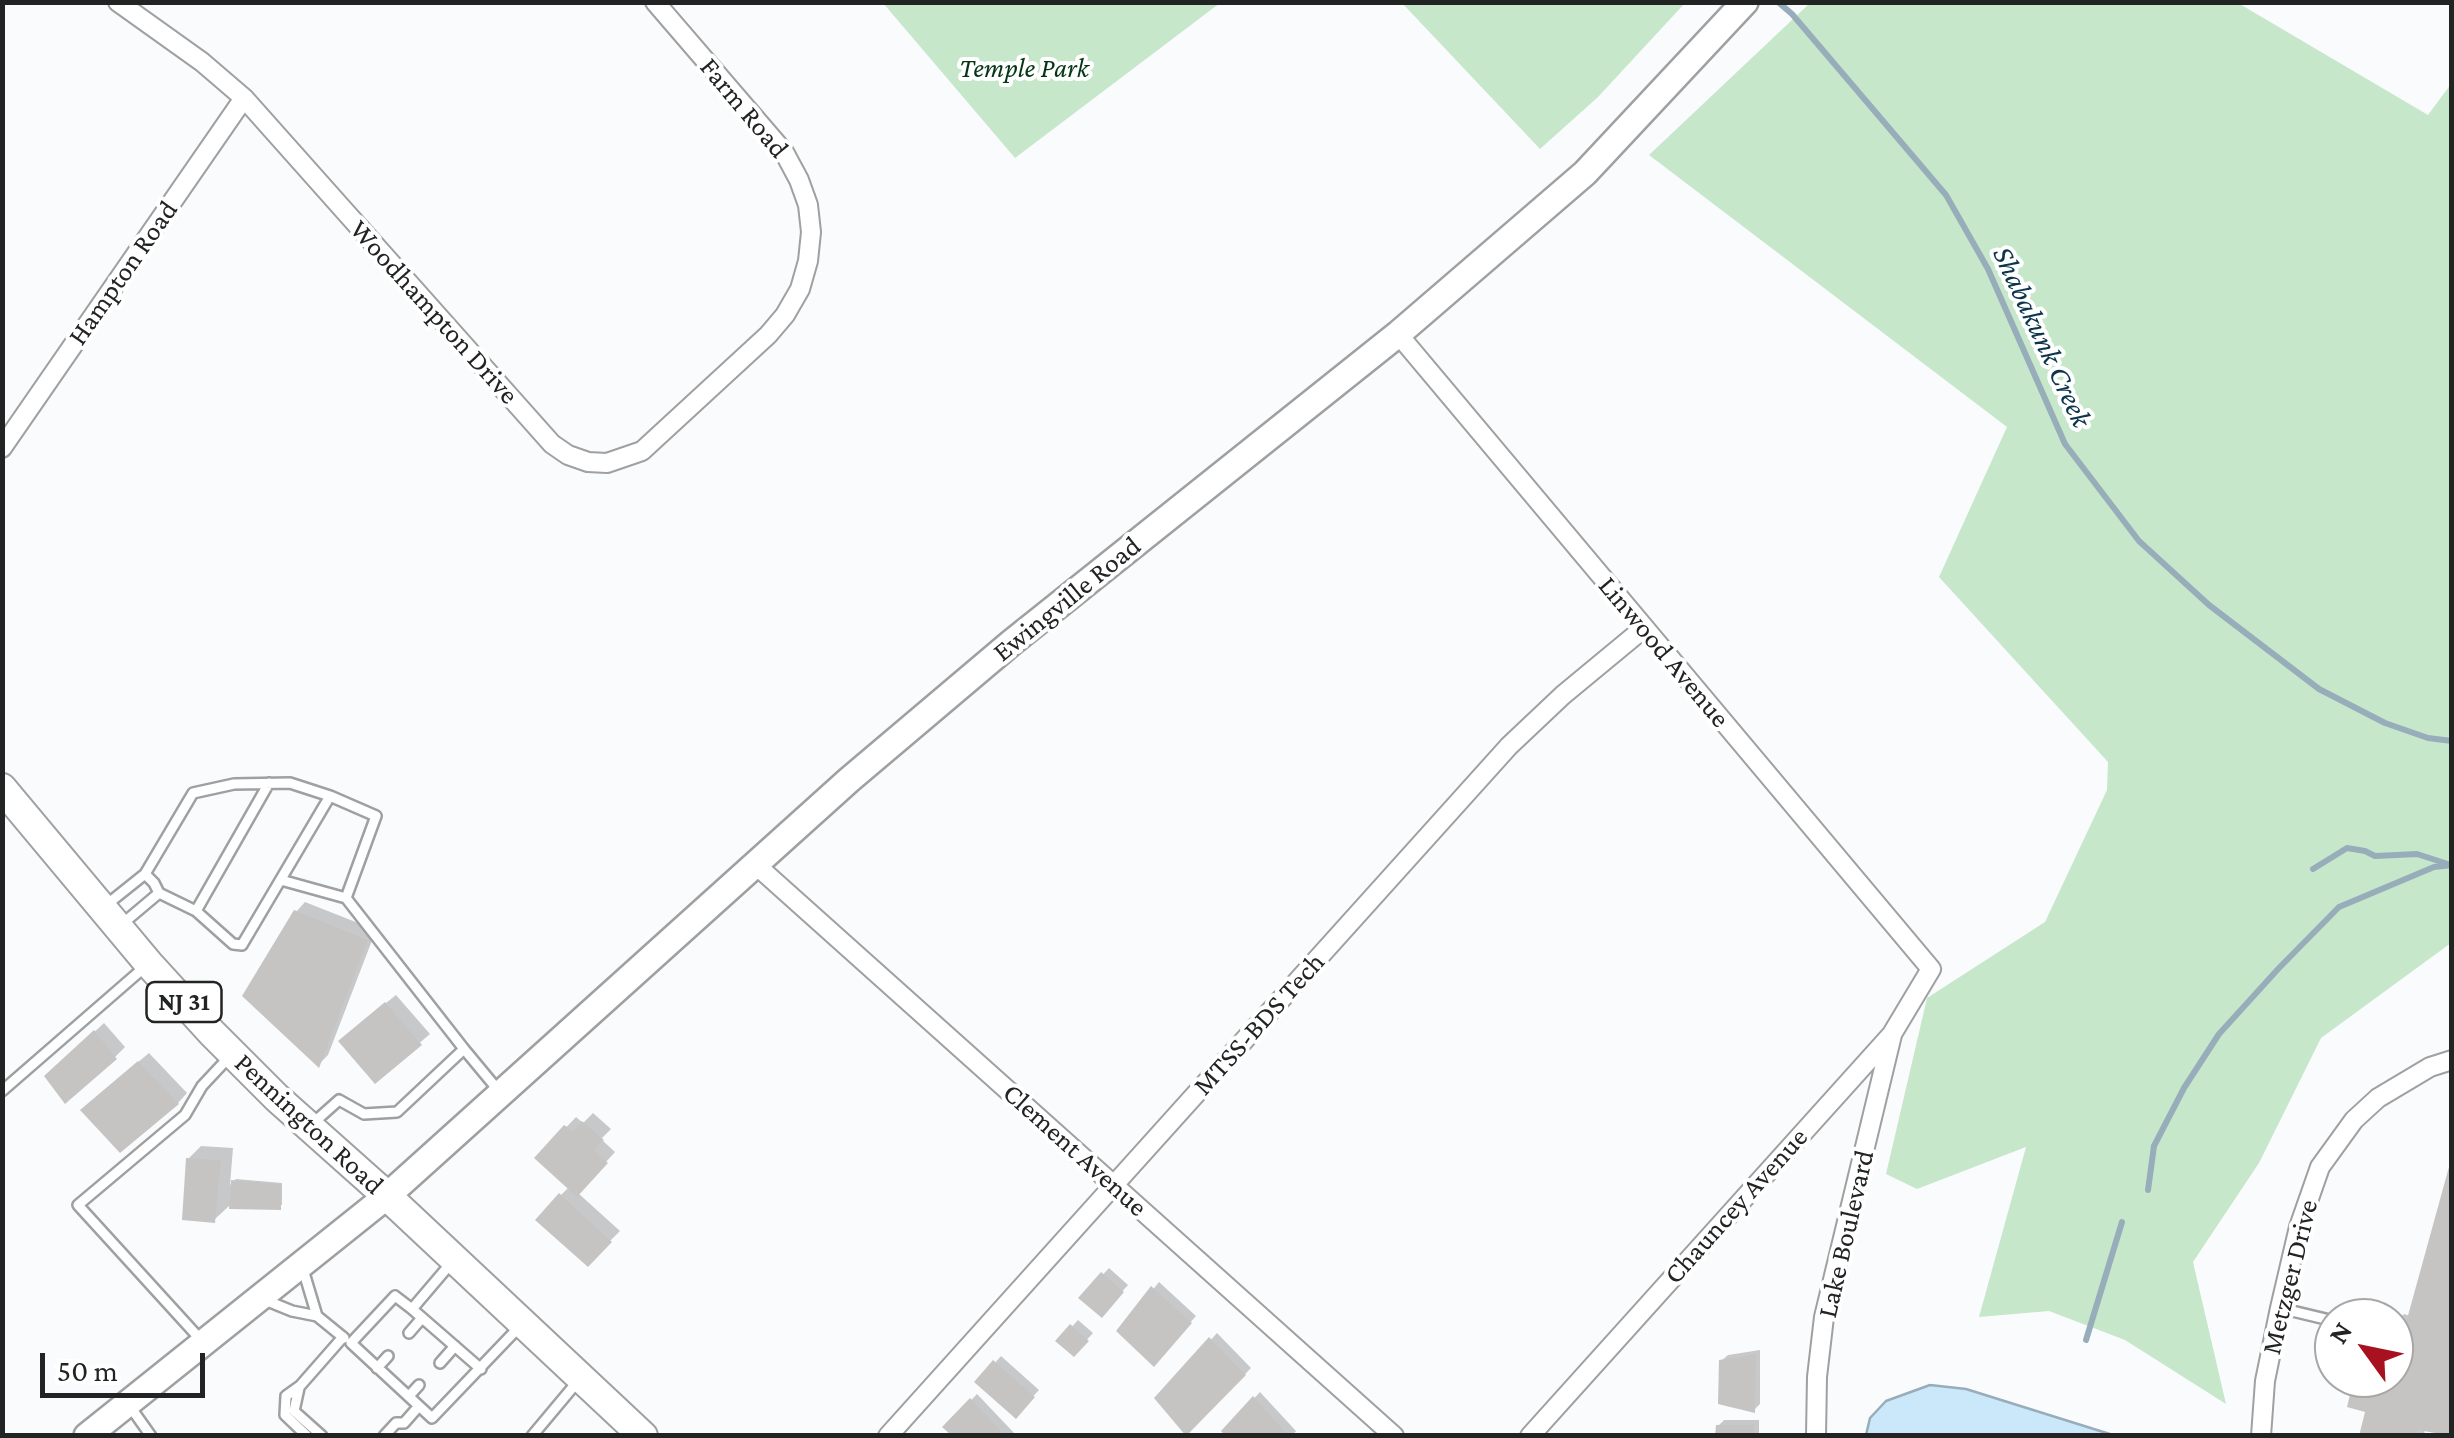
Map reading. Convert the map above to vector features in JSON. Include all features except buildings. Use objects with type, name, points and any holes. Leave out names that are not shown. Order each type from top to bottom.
[{"type":"main road","name":"Ewingville Road","points":[[88,1436],[387,1196],[849,780],[1011,643],[1398,334],[1585,172],[1741,7]]},
{"type":"main road","name":"Pennington Road","points":[[2,788],[149,964],[232,1054],[643,1436]]},
{"type":"street","name":"Woodhampton Drive","points":[[118,2],[202,62],[244,98],[552,444],[568,456],[607,463],[642,450],[768,335]]},
{"type":"street","name":"Farm Road","points":[[655,2],[784,152],[800,180],[811,232],[808,261],[800,290],[768,335]]},
{"type":"street","name":"Hampton Road","points":[[2,448],[244,98]]},
{"type":"street","name":"Linwood Avenue","points":[[1398,334],[1931,969]]},
{"type":"street","name":"MTSS-BDS Tech","points":[[888,1436],[1510,746],[1562,696],[1644,628]]},
{"type":"street","name":"Clement Avenue","points":[[756,865],[1394,1436]]},
{"type":"street","name":"Chauncey Avenue","points":[[1530,1436],[1892,1034],[1931,969]]},
{"type":"street","name":"Lake Boulevard","points":[[1816,1436],[1824,1317],[1892,1034]]},
{"type":"street","name":"Metzger Drive","points":[[2261,1436],[2265,1381],[2308,1196],[2336,1142],[2378,1098],[2430,1067],[2452,1060]]},
{"type":"lane","points":[[196,911],[269,783]]},
{"type":"lane","points":[[111,917],[145,874],[194,793],[234,784],[290,783],[376,816],[346,898]]},
{"type":"lane","points":[[145,874],[159,893],[196,911],[233,944],[242,945],[330,796]]},
{"type":"lane","points":[[280,880],[346,898],[500,1092]]},
{"type":"lane","points":[[111,917],[159,893]]},
{"type":"lane","points":[[2,1090],[149,964]]},
{"type":"lane","points":[[310,1127],[339,1100],[364,1114],[396,1112],[464,1049]]},
{"type":"lane","points":[[203,1342],[78,1205],[185,1115],[202,1086],[232,1054]]},
{"type":"lane","points":[[412,1310],[454,1260]]},
{"type":"lane","points":[[302,1263],[317,1316]]},
{"type":"lane","points":[[307,1436],[284,1415],[286,1396],[396,1296],[481,1368]]},
{"type":"lane","points":[[259,1297],[292,1311],[317,1316],[432,1418],[522,1324]]},
{"type":"lane","points":[[2280,1308],[2314,1317]]},
{"type":"lane","points":[[408,1333],[422,1318]]},
{"type":"lane","points":[[440,1362],[455,1346]]},
{"type":"lane","points":[[377,1368],[388,1356]]},
{"type":"lane","points":[[532,1436],[580,1379]]},
{"type":"lane","points":[[408,1396],[419,1384]]},
{"type":"lane","points":[[300,1386],[294,1411],[322,1436]]},
{"type":"lane","points":[[128,1403],[151,1436]]},
{"type":"lane","points":[[404,1436],[404,1423],[420,1406]]},
{"type":"lane","points":[[384,1436],[396,1422],[404,1423]]},
{"type":"green space","name":"Temple Park","points":[[883,3],[1220,3],[1015,158]]},
{"type":"green space","points":[[1402,3],[1685,3],[1598,97],[1540,149]]},
{"type":"green space","points":[[1810,3],[2238,3],[2428,115],[2451,84],[2451,943],[2321,1038],[2259,1163],[2193,1262],[2226,1404],[2125,1340],[2049,1311],[1979,1317],[2026,1147],[1917,1189],[1886,1174],[1927,998],[2045,922],[2107,790],[2108,762],[1939,577],[2007,427],[1649,155]]},
{"type":"water","points":[[1930,1385],[1966,1389],[2113,1435],[1866,1435],[1870,1418],[1886,1401]]},
{"type":"waterway","name":"Shabakunk Creek","points":[[1778,2],[1946,195],[1988,269],[2065,444],[2139,541],[2209,605],[2319,689],[2385,723],[2428,738],[2452,741]]},
{"type":"waterway","points":[[2313,869],[2347,848],[2375,856],[2417,854],[2451,865]]},
{"type":"waterway","points":[[2148,1190],[2154,1146],[2184,1088],[2219,1034],[2279,968],[2339,907],[2434,867],[2452,865]]},
{"type":"waterway","points":[[2086,1340],[2122,1222]]}]
